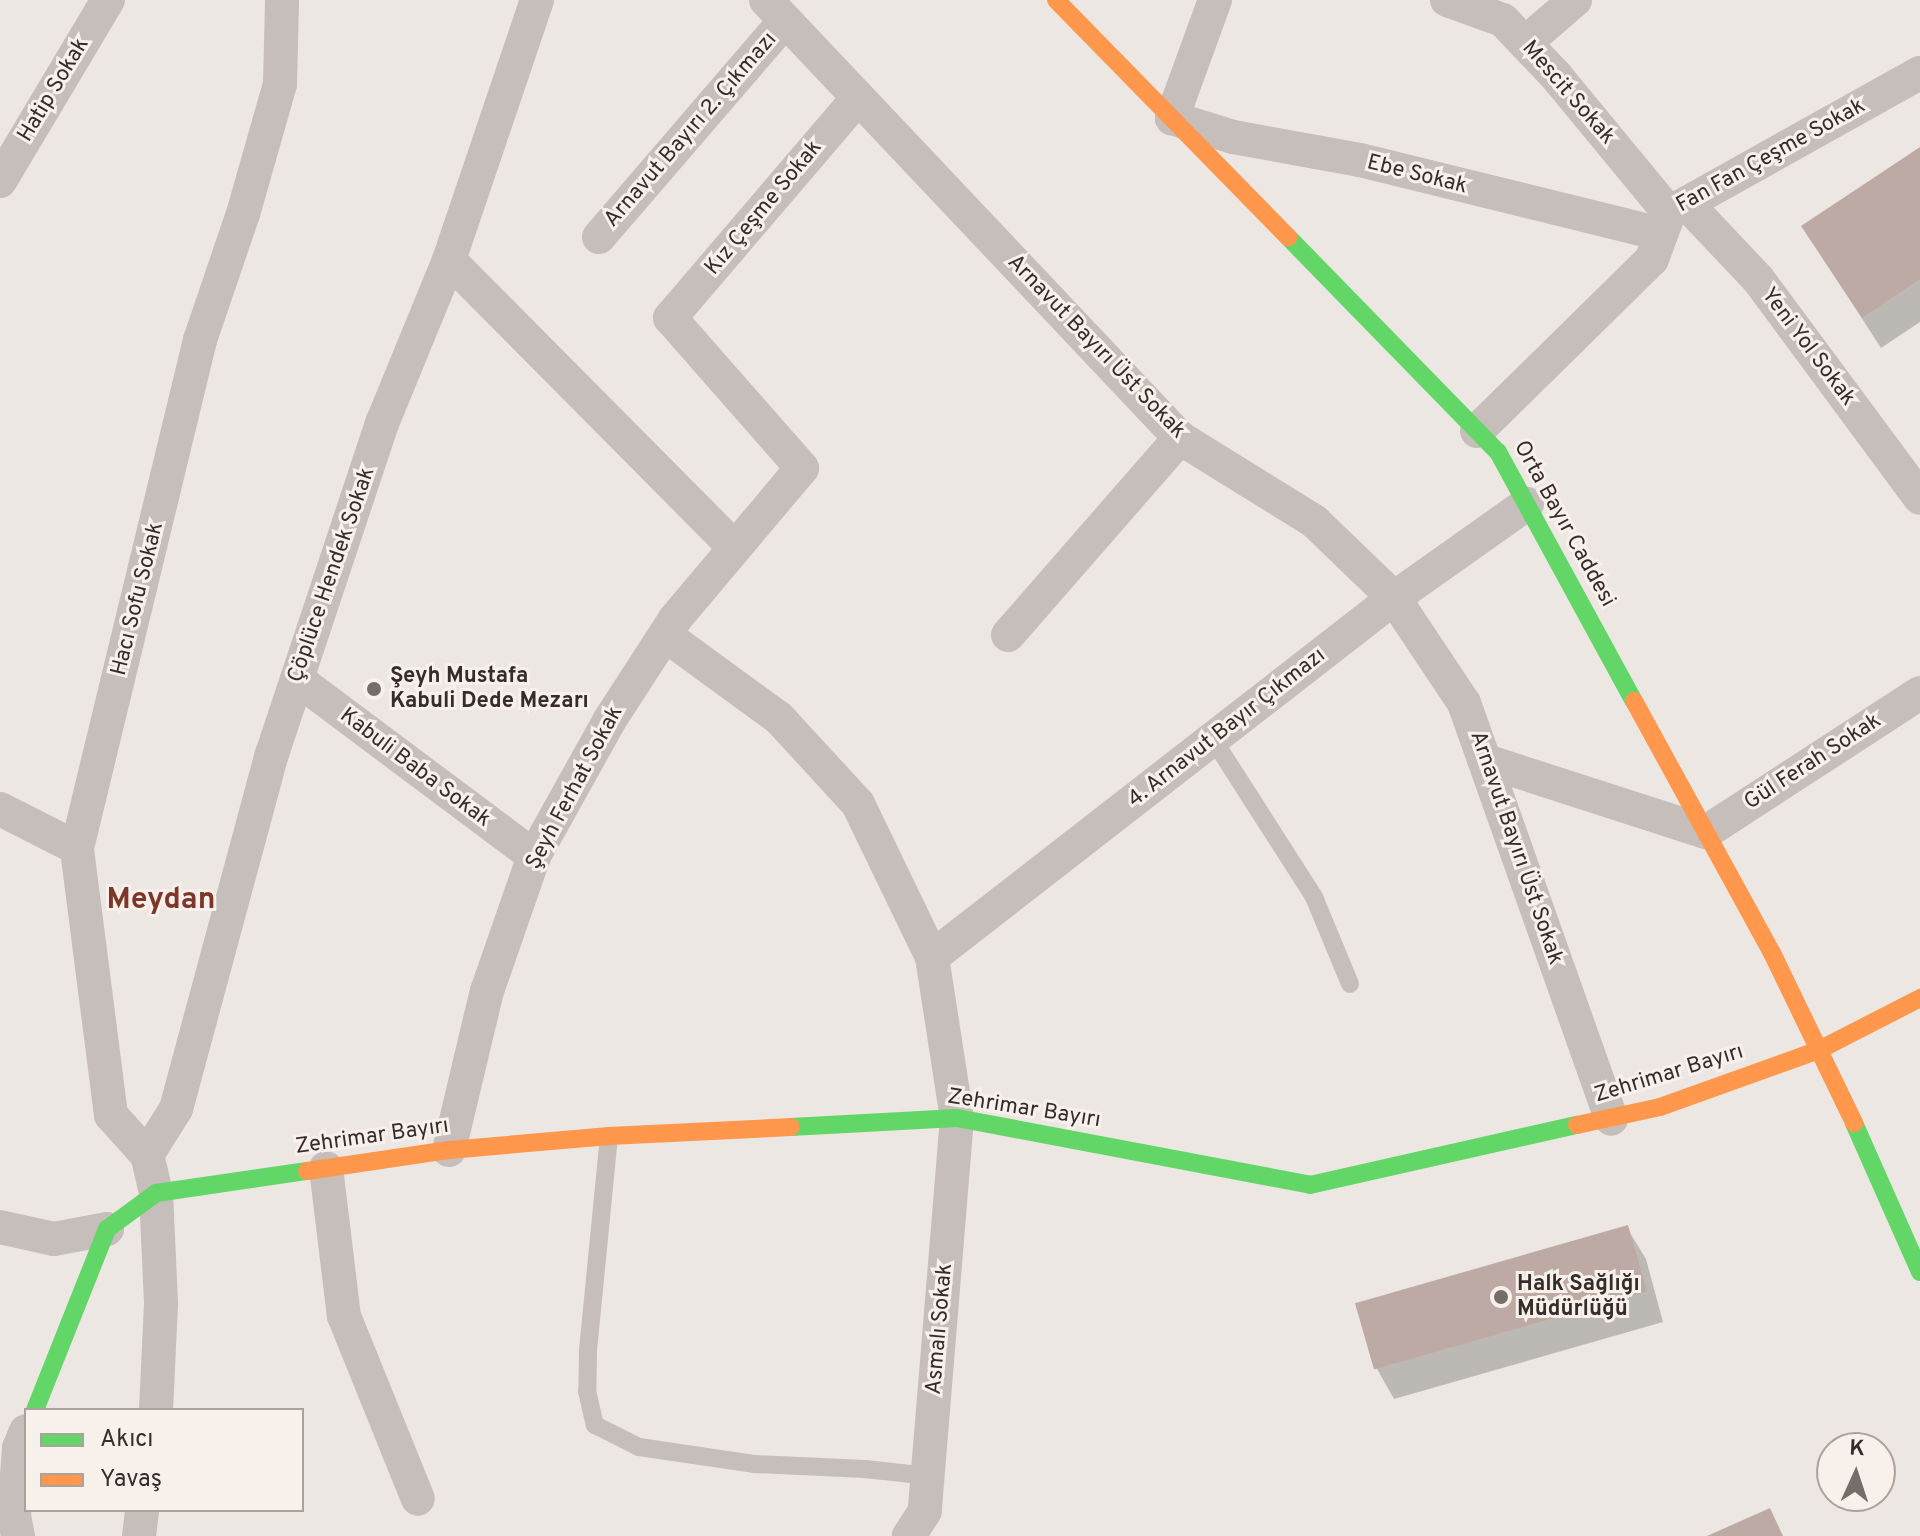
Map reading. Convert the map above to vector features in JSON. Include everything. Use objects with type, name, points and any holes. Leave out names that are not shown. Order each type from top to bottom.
[{"type":"street","name":"Hatip Sokak","points":[[0,181],[108,0]]},
{"type":"street","name":"Hacı Sofu Sokak","points":[[156,1408],[161,1303],[156,1193],[147,1155],[111,1115],[77,848],[200,340],[243,214],[280,84],[282,0]]},
{"type":"street","name":"Çöplüce Hendek Sokak","points":[[147,1155],[176,1109],[272,754],[383,421],[449,260],[537,0]]},
{"type":"street","name":"Orta Bayır Caddesi","points":[[1056,0],[1498,452],[1772,953],[1887,1191],[1920,1272]]},
{"type":"street","points":[[1172,118],[1215,0]]},
{"type":"street","name":"Mescit Sokak","points":[[1447,0],[1503,20],[1557,77],[1672,217]]},
{"type":"street","points":[[1525,43],[1575,0]]},
{"type":"street","name":"Arnavut Bayırı Üst Sokak","points":[[775,11],[1180,438],[1314,521],[1394,598],[1464,703],[1611,1119]]},
{"type":"street","name":"Arnavut Bayırı 2. Çıkmazı","points":[[599,237],[775,11]]},
{"type":"street","name":"Fan Fan Çeşme Sokak","points":[[1477,431],[1652,259],[1672,217],[1920,73]]},
{"type":"street","name":"Kız Çeşme Sokak","points":[[670,318],[857,99]]},
{"type":"street","name":"Ebe Sokak","points":[[1172,118],[1233,137],[1672,217]]},
{"type":"street","name":"Yeni Yol Sokak","points":[[1672,217],[1758,279],[1920,498]]},
{"type":"street","points":[[449,260],[734,547]]},
{"type":"street","name":"Şeyh Ferhat Sokak","points":[[449,1150],[487,991],[534,856],[609,721],[665,635],[734,547],[802,468],[670,318]]},
{"type":"street","points":[[1008,635],[1180,438]]},
{"type":"street","name":"4. Arnavut Bayır Çıkmazı","points":[[932,957],[1394,598],[1527,504]]},
{"type":"street","name":"Asmalı Sokak","points":[[665,635],[779,718],[858,804],[932,957],[957,1118],[923,1528]]},
{"type":"street","name":"Kabuli Baba Sokak","points":[[297,679],[534,856]]},
{"type":"street","name":"Gül Ferah Sokak","points":[[1706,832],[1920,693]]},
{"type":"street","points":[[1486,761],[1706,832]]},
{"type":"street","points":[[0,809],[77,848]]},
{"type":"street","name":"Zehrimar Bayırı","points":[[156,1193],[449,1150],[609,1136],[957,1118],[1310,1185],[1660,1107],[1819,1050],[1920,998]]},
{"type":"street","points":[[326,1168],[344,1316],[418,1499]]},
{"type":"street","points":[[0,1227],[54,1239],[107,1229],[156,1193]]},
{"type":"street","points":[[36,1408],[107,1229]]},
{"type":"street","points":[[18,1536],[14,1515],[19,1448],[24,1436]]},
{"type":"street","points":[[139,1536],[142,1512]]},
{"type":"lane","points":[[1213,739],[1314,897],[1350,984]]},
{"type":"lane","points":[[609,1136],[588,1352],[587,1391],[595,1425],[639,1447],[754,1464],[928,1476]]},
{"type":"building","points":[[1920,147],[1920,279],[1862,318],[1801,226]]},
{"type":"building","name":"Halk Sağlığı Müdürlüğü","points":[[1628,1225],[1647,1291],[1374,1370],[1355,1303]]},
{"type":"building","points":[[1770,1508],[1783,1536],[1707,1536]]},
{"type":"traffic: fast","points":[[1288,237],[1498,452],[1634,701]]},
{"type":"traffic: fast","points":[[791,1127],[957,1118],[1310,1185],[1577,1125]]},
{"type":"traffic: fast","points":[[1854,1123],[1920,1272]]},
{"type":"traffic: fast","points":[[36,1408],[107,1229],[156,1193],[307,1171]]},
{"type":"traffic: slow","points":[[1056,0],[1288,237]]},
{"type":"traffic: slow","points":[[1634,701],[1772,953],[1854,1123]]},
{"type":"traffic: slow","points":[[1577,1125],[1660,1107],[1819,1050],[1920,998]]},
{"type":"traffic: slow","points":[[307,1171],[449,1150],[609,1136],[791,1127]]},
{"type":"place","name":"Şeyh Mustafa Kabuli Dede Mezarı","points":[[374,689]]},
{"type":"place","name":"Halk Sağlığı Müdürlüğü","points":[[1501,1297]]},
{"type":"district","name":"Meydan","points":[[161,901]]}]
